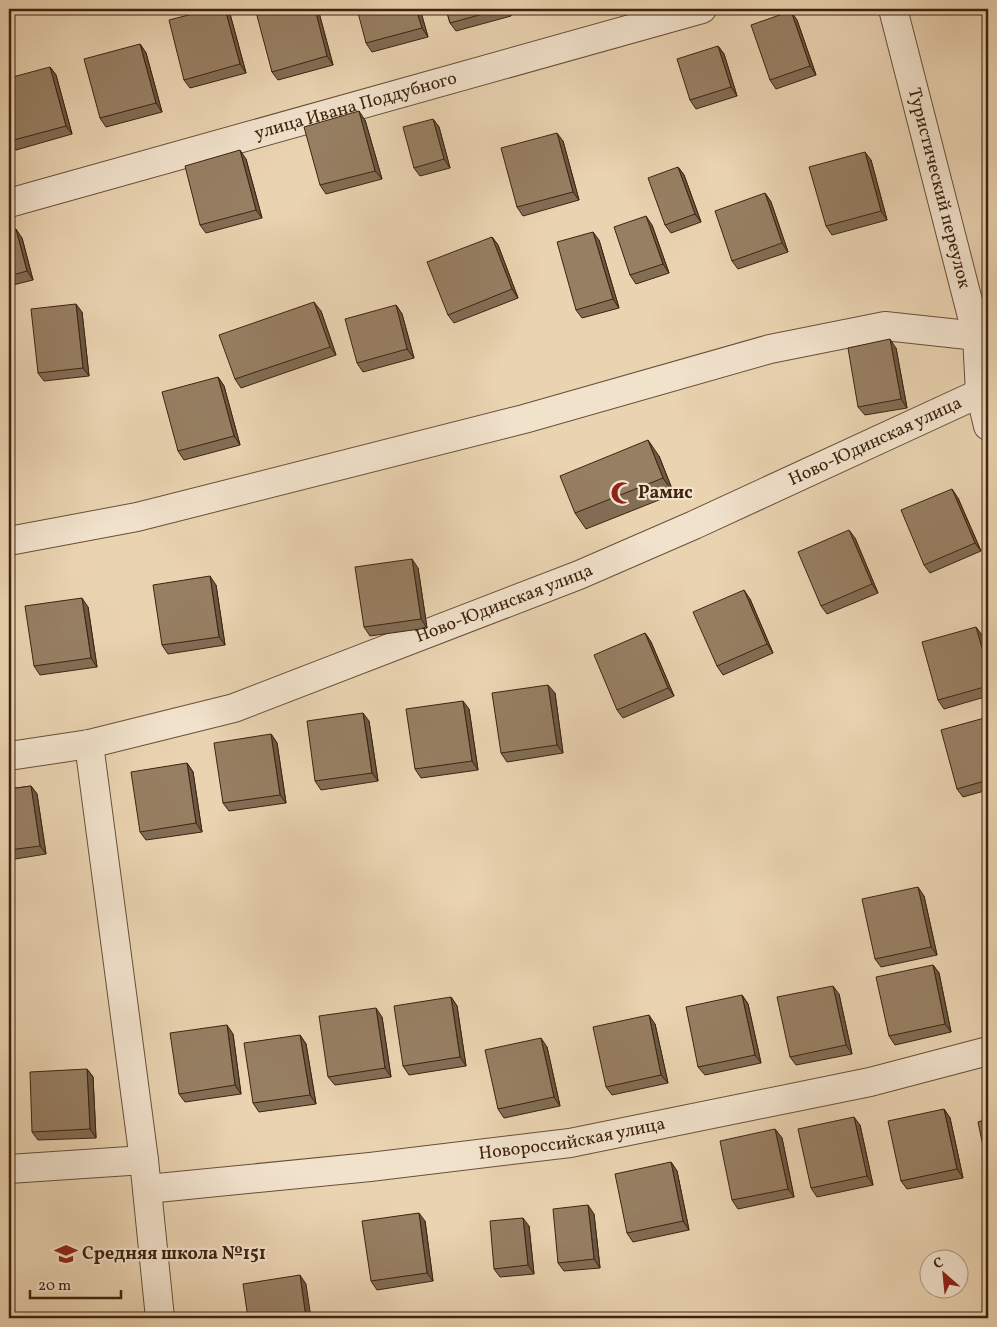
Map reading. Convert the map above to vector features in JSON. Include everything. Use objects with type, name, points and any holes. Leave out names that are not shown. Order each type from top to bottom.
[{"type":"street","name":"улица Ивана Поддубного","points":[[9,203],[702,9]]},
{"type":"street","name":"Туристический переулок","points":[[893,9],[983,335],[980,393],[988,426]]},
{"type":"street","points":[[9,541],[147,514],[524,419],[770,350],[884,326],[983,335]]},
{"type":"street","name":"Ново-Юдинская улица","points":[[9,756],[89,744],[234,708],[578,575],[694,525],[980,393]]},
{"type":"street","points":[[89,744],[144,1160],[160,1318]]},
{"type":"street","name":"Новороссийская улица","points":[[147,1189],[370,1167],[570,1143],[870,1082],[988,1051]]},
{"type":"street","points":[[9,1169],[144,1160]]},
{"type":"building","points":[[212,9],[225,9],[240,64],[184,80],[169,20]]},
{"type":"building","points":[[268,9],[315,9],[327,56],[272,72],[256,12]]},
{"type":"building","points":[[357,9],[416,9],[422,28],[366,43]]},
{"type":"building","points":[[446,9],[501,9],[450,23]]},
{"type":"building","points":[[791,11],[810,66],[770,80],[751,25]]},
{"type":"building","points":[[140,44],[156,103],[100,118],[84,59]]},
{"type":"building","points":[[718,46],[731,87],[690,100],[677,59]]},
{"type":"building","points":[[50,67],[66,126],[10,141],[9,78]]},
{"type":"building","points":[[359,111],[375,171],[320,185],[304,127]]},
{"type":"building","points":[[433,119],[444,159],[414,168],[403,127]]},
{"type":"building","points":[[557,133],[573,192],[517,207],[501,148]]},
{"type":"building","points":[[988,138],[988,160],[982,141]]},
{"type":"building","points":[[240,150],[256,210],[200,225],[185,166]]},
{"type":"building","points":[[865,152],[881,211],[826,226],[809,167]]},
{"type":"building","points":[[678,167],[695,214],[665,225],[648,178]]},
{"type":"building","points":[[765,193],[782,243],[732,261],[715,211]]},
{"type":"building","points":[[646,216],[663,264],[630,275],[614,227]]},
{"type":"building","points":[[16,229],[27,271],[9,276],[9,231]]},
{"type":"building","points":[[593,232],[613,299],[576,310],[557,242]]},
{"type":"building","points":[[492,237],[512,289],[448,315],[427,262]]},
{"type":"building","points":[[314,302],[330,347],[235,379],[219,335]]},
{"type":"building","points":[[76,304],[83,368],[38,373],[31,309]]},
{"type":"building","points":[[396,305],[407,349],[357,363],[345,319]]},
{"type":"building","points":[[890,339],[901,399],[858,407],[848,348]]},
{"type":"building","points":[[218,377],[234,436],[178,451],[162,392]]},
{"type":"building","points":[[648,440],[663,478],[575,513],[560,476]]},
{"type":"building","points":[[952,489],[975,543],[924,565],[901,510]]},
{"type":"building","points":[[849,530],[872,584],[821,606],[798,552]]},
{"type":"building","points":[[412,559],[421,619],[364,627],[355,567]]},
{"type":"building","points":[[210,576],[219,637],[162,645],[153,585]]},
{"type":"building","points":[[744,590],[767,644],[717,666],[693,612]]},
{"type":"building","points":[[82,598],[91,658],[34,666],[25,606]]},
{"type":"building","points":[[976,627],[988,669],[988,686],[938,700],[922,642]]},
{"type":"building","points":[[645,633],[668,688],[617,710],[594,655]]},
{"type":"building","points":[[548,685],[557,745],[501,753],[492,693]]},
{"type":"building","points":[[463,701],[472,761],[415,769],[406,709]]},
{"type":"building","points":[[363,713],[372,773],[315,781],[307,721]]},
{"type":"building","points":[[988,717],[988,780],[957,789],[941,730]]},
{"type":"building","points":[[271,734],[280,795],[223,803],[214,743]]},
{"type":"building","points":[[187,763],[196,823],[140,832],[131,772]]},
{"type":"building","points":[[31,786],[40,846],[9,850],[9,789]]},
{"type":"building","points":[[918,887],[931,947],[875,959],[862,899]]},
{"type":"building","points":[[933,965],[945,1024],[889,1036],[876,977]]},
{"type":"building","points":[[833,986],[846,1045],[790,1057],[777,997]]},
{"type":"building","points":[[742,995],[755,1055],[698,1067],[686,1007]]},
{"type":"building","points":[[451,997],[460,1057],[403,1066],[394,1006]]},
{"type":"building","points":[[376,1008],[385,1068],[328,1077],[319,1016]]},
{"type":"building","points":[[649,1015],[661,1075],[606,1087],[593,1027]]},
{"type":"building","points":[[227,1025],[235,1085],[179,1094],[170,1033]]},
{"type":"building","points":[[300,1035],[310,1095],[253,1103],[244,1043]]},
{"type":"building","points":[[541,1038],[554,1097],[498,1109],[485,1050]]},
{"type":"building","points":[[87,1069],[90,1129],[32,1132],[30,1072]]},
{"type":"building","points":[[944,1109],[957,1169],[901,1181],[888,1121]]},
{"type":"building","points":[[854,1117],[867,1176],[811,1188],[798,1129]]},
{"type":"building","points":[[988,1119],[988,1170],[978,1122]]},
{"type":"building","points":[[775,1129],[788,1189],[732,1200],[720,1141]]},
{"type":"building","points":[[671,1162],[683,1221],[627,1233],[615,1174]]},
{"type":"building","points":[[588,1205],[594,1259],[558,1263],[553,1209]]},
{"type":"building","points":[[419,1213],[427,1273],[371,1281],[362,1221]]},
{"type":"building","points":[[523,1218],[528,1265],[494,1269],[490,1221]]},
{"type":"building","points":[[300,1275],[306,1318],[248,1318],[243,1284]]},
{"type":"place","name":"Рамис","points":[[622,493]]},
{"type":"place","name":"Средняя школа №151","points":[[66,1254]]}]
